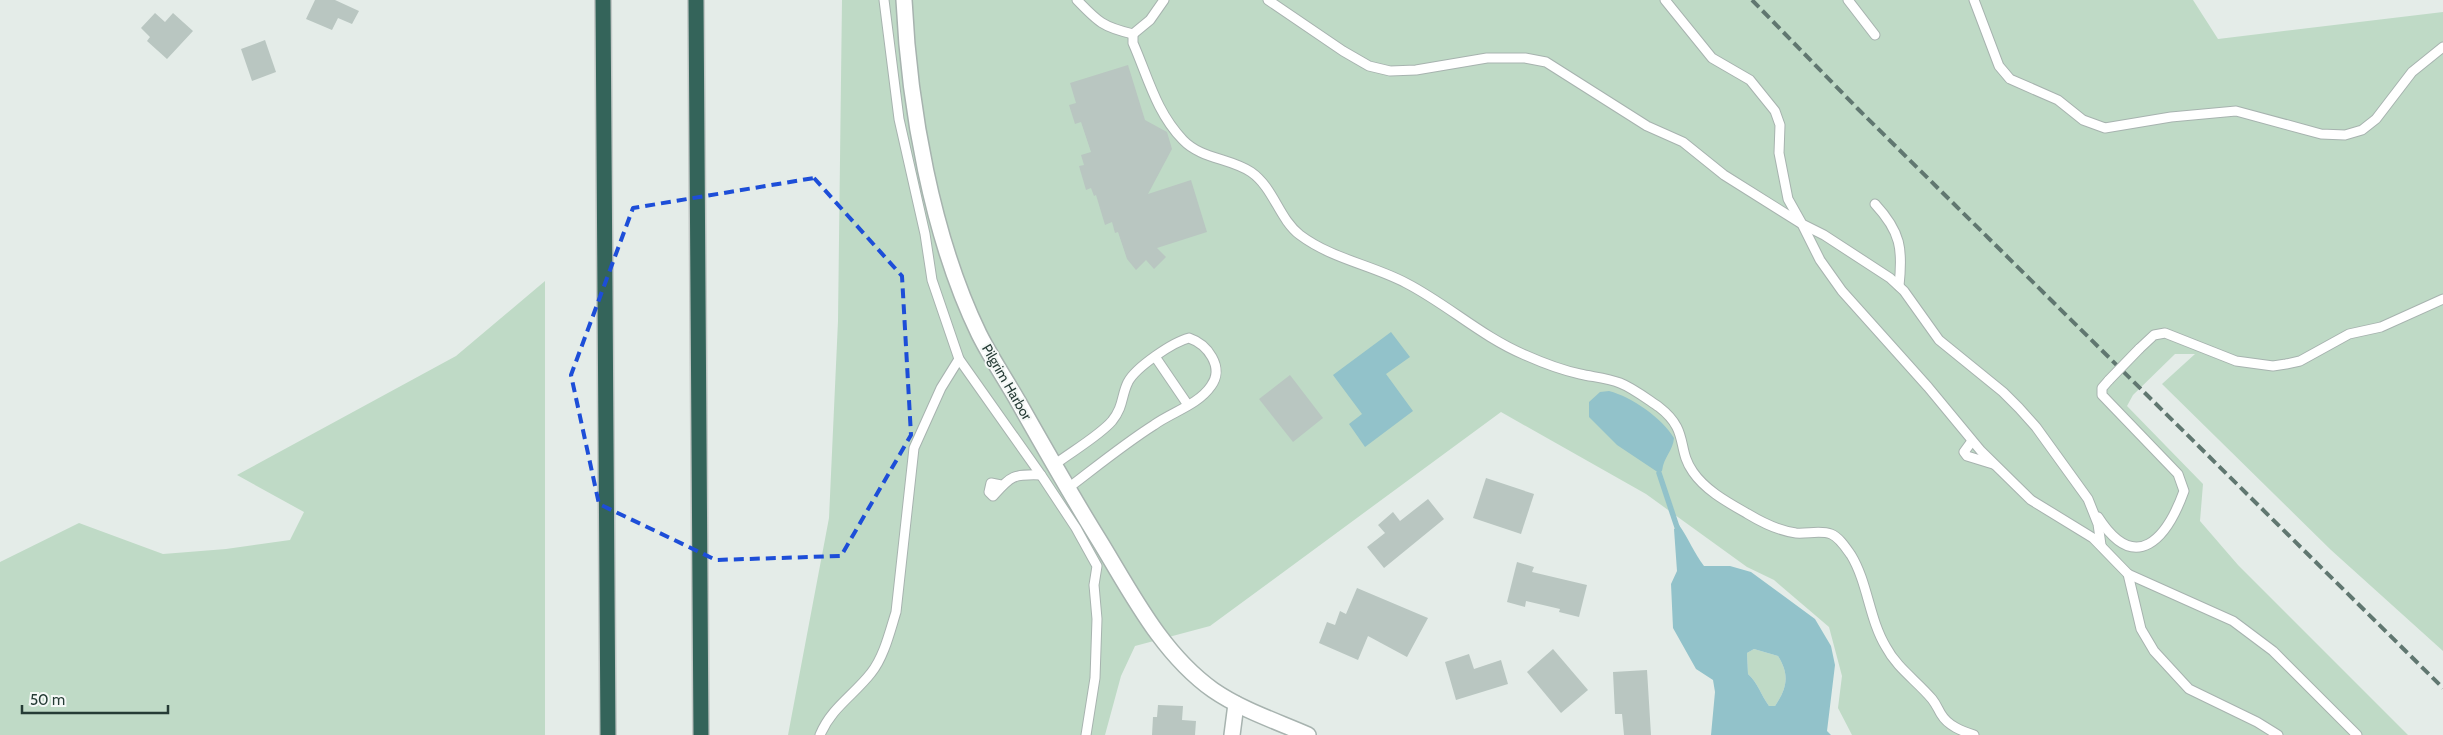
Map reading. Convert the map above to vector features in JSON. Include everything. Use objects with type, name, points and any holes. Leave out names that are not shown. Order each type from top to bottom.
[{"type":"highway","points":[[603,0],[608,735]]},
{"type":"highway","points":[[696,0],[701,735]]},
{"type":"street","name":"Pilgrim Harbor","points":[[904,0],[909,69],[935,207],[946,245],[979,334],[1067,489],[1150,623],[1178,657],[1212,689],[1236,704],[1308,735]]},
{"type":"street","points":[[1232,735],[1236,704]]},
{"type":"lane","points":[[884,0],[899,119],[925,234],[932,280],[959,359],[1041,475],[1076,528],[1096,566],[1094,585],[1097,619],[1095,678],[1086,735]]},
{"type":"lane","points":[[1077,0],[1096,20],[1110,29],[1133,34]]},
{"type":"lane","points":[[1133,34],[1150,20],[1164,0]]},
{"type":"lane","points":[[1268,0],[1343,51],[1369,66],[1390,71],[1416,70],[1487,58],[1525,58],[1546,62],[1647,126],[1683,142],[1724,175],[1880,270],[1899,286],[1939,340],[2003,392],[2036,427],[2072,474],[2092,508],[2117,539],[2127,545],[2141,546],[2156,540],[2170,524],[2184,491],[2183,483],[2178,474],[2102,395],[2105,384],[2150,338],[2159,333],[2165,333],[2236,361],[2272,366],[2300,361],[2348,334],[2381,327],[2436,301]]},
{"type":"lane","points":[[1666,0],[1712,58],[1750,80],[1775,112],[1780,125],[1779,153],[1788,199],[1820,260],[1842,291],[1928,387],[1972,441],[2031,500],[2089,535],[2128,574],[2233,621],[2273,651],[2357,735]]},
{"type":"lane","points":[[1848,0],[1875,35]]},
{"type":"lane","points":[[1974,0],[1999,66],[2010,78],[2058,100],[2083,120],[2105,128],[2171,117],[2236,111],[2321,134],[2345,135],[2362,130],[2376,119],[2412,72],[2443,47]]},
{"type":"lane","points":[[1133,34],[1133,43],[1153,95],[1163,116],[1181,138],[1196,151],[1233,163],[1252,173],[1268,190],[1290,227],[1298,234],[1329,252],[1408,284],[1504,345],[1525,356],[1562,370],[1619,382],[1659,407],[1675,421],[1682,437],[1691,470],[1703,484],[1774,528],[1795,533],[1830,533],[1838,539],[1851,555],[1860,576],[1870,610],[1886,647],[1900,667],[1932,698],[1946,721],[1962,731],[1974,735]]},
{"type":"lane","points":[[1875,204],[1895,229],[1900,242],[1899,286]]},
{"type":"lane","points":[[1054,465],[1110,422],[1121,408],[1128,383],[1136,372],[1178,341],[1189,338],[1205,346],[1213,359],[1214,381],[1204,395],[1149,428],[1067,489]]},
{"type":"lane","points":[[1156,358],[1188,406]]},
{"type":"lane","points":[[820,735],[834,710],[872,671],[888,637],[896,612],[914,448],[941,388],[959,359]]},
{"type":"lane","points":[[1972,441],[1964,452],[1967,456],[1994,464]]},
{"type":"lane","points":[[1001,485],[1017,476],[1041,475]]},
{"type":"lane","points":[[2092,508],[2101,546]]},
{"type":"lane","points":[[2128,574],[2141,629],[2154,651],[2189,689],[2257,722],[2278,735]]},
{"type":"highlighted area","points":[[814,178],[902,276],[911,435],[841,556],[716,560],[599,504],[571,375],[633,208]]},
{"type":"green space","points":[[842,0],[2193,0],[2218,39],[2443,12],[2443,651],[2331,550],[2162,384],[2195,354],[2175,354],[2133,395],[2127,406],[2203,484],[2200,521],[2238,565],[2408,735],[1852,735],[1838,708],[1842,676],[1829,627],[1774,580],[1747,567],[1646,494],[1501,412],[1210,626],[1135,646],[1121,676],[1105,735],[788,735],[829,518],[838,321]]},
{"type":"green space","points":[[545,281],[545,735],[0,735],[0,562],[79,523],[163,554],[226,549],[290,540],[304,512],[237,475],[456,356]]},
{"type":"green space","points":[[1754,649],[1778,656],[1782,663],[1785,681],[1782,693],[1775,706],[1769,706],[1748,674],[1747,653]]},
{"type":"water","points":[[1391,332],[1410,357],[1386,374],[1413,411],[1365,447],[1349,424],[1362,414],[1333,375]]},
{"type":"water","points":[[1609,391],[1627,398],[1646,409],[1669,430],[1674,438],[1662,471],[1659,473],[1617,445],[1589,417],[1589,402],[1600,392]]},
{"type":"water","points":[[1679,525],[1704,566],[1730,566],[1751,572],[1815,619],[1831,646],[1835,665],[1827,731],[1831,735],[1711,735],[1715,692],[1713,680],[1696,669],[1673,628],[1671,584],[1677,571],[1674,529]],"holes":[[[1754,649],[1778,656],[1784,669],[1784,687],[1775,706],[1769,706],[1748,674],[1747,653]]]},
{"type":"building","points":[[315,0],[335,0],[359,11],[352,24],[338,18],[332,30],[306,19]]},
{"type":"building","points":[[155,13],[165,22],[173,13],[193,31],[167,59],[147,41],[150,37],[141,28]]},
{"type":"building","points":[[265,40],[276,72],[252,81],[241,49]]},
{"type":"building","points":[[1128,65],[1145,120],[1167,132],[1172,149],[1148,194],[1191,180],[1207,232],[1157,248],[1166,257],[1154,269],[1146,260],[1136,270],[1127,259],[1118,232],[1115,233],[1112,222],[1105,225],[1096,195],[1094,196],[1091,188],[1086,190],[1079,166],[1084,165],[1081,155],[1091,152],[1081,122],[1075,124],[1069,105],[1076,103],[1070,83]]},
{"type":"building","points":[[1290,375],[1323,418],[1293,442],[1259,399]]},
{"type":"building","points":[[1486,478],[1534,494],[1521,534],[1473,518]]},
{"type":"building","points":[[1428,499],[1444,519],[1384,568],[1367,547],[1385,533],[1378,525],[1393,512],[1400,521]]},
{"type":"building","points":[[1517,562],[1534,567],[1532,572],[1587,585],[1579,617],[1559,612],[1560,609],[1526,601],[1525,607],[1507,602]]},
{"type":"building","points":[[1357,588],[1428,618],[1407,657],[1368,636],[1358,660],[1319,643],[1327,622],[1335,625],[1340,611],[1346,614]]},
{"type":"building","points":[[1553,649],[1588,690],[1561,713],[1527,672]]},
{"type":"building","points":[[1469,654],[1474,669],[1501,660],[1508,684],[1456,700],[1445,662]]},
{"type":"building","points":[[1647,670],[1651,735],[1624,735],[1622,714],[1615,714],[1613,672]]},
{"type":"building","points":[[1158,705],[1183,706],[1182,720],[1196,721],[1195,735],[1152,735],[1153,717],[1157,717]]},
{"type":"waterway","points":[[1659,473],[1677,527]]},
{"type":"railway","points":[[1752,0],[1858,109],[2443,688]]}]
